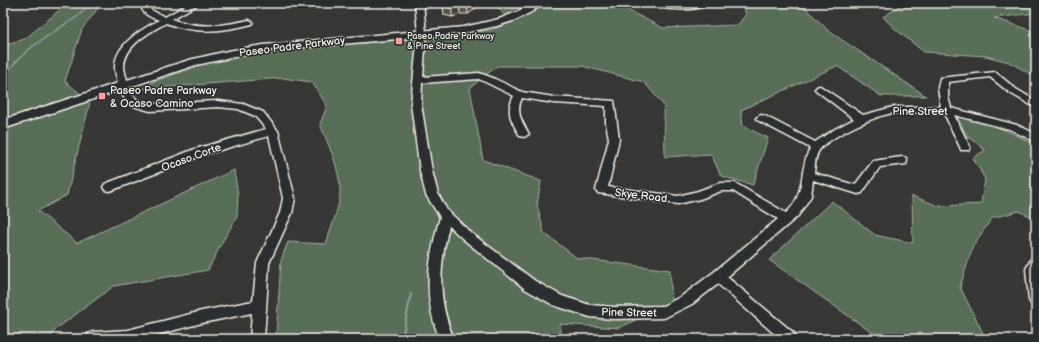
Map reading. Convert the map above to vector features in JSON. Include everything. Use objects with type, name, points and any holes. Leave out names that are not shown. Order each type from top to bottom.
[{"type":"main road","name":"Paseo Padre Parkway","points":[[4,125],[193,62],[248,50],[464,30],[491,25],[513,18],[538,3]]},
{"type":"street","points":[[145,3],[144,6],[147,12],[191,28],[212,29],[231,27],[249,22]]},
{"type":"street","points":[[196,3],[142,34],[125,49],[120,61],[119,72],[124,85],[123,90],[125,95],[139,104],[154,108],[223,104],[240,106],[259,114],[266,119],[273,131],[289,198],[286,213],[267,250],[263,263],[257,339]]},
{"type":"street","name":"Pine Street","points":[[419,3],[422,33],[416,104],[426,171],[432,195],[446,216],[467,236],[530,285],[558,301],[590,311],[613,313],[664,312],[687,300],[719,276],[794,213],[805,196],[811,157],[816,147],[839,131],[861,120],[894,110],[948,110],[976,116],[1013,127],[1036,138]]},
{"type":"street","points":[[653,3],[667,6],[702,5],[704,3]]},
{"type":"street","points":[[965,147],[948,110],[941,89],[943,80],[992,74],[1013,91],[1036,105]]},
{"type":"street","name":"Skye Road","points":[[418,80],[479,76],[489,78],[519,95],[611,103],[610,123],[614,139],[602,190],[678,200],[700,195],[720,186],[735,187],[787,219]]},
{"type":"street","points":[[820,89],[861,120]]},
{"type":"street","points":[[519,95],[513,105],[514,118],[524,134]]},
{"type":"street","points":[[761,118],[816,147]]},
{"type":"street","name":"Ocaso Corte","points":[[109,187],[199,152],[273,131]]},
{"type":"street","points":[[809,175],[858,190],[877,164],[902,161]]},
{"type":"street","points":[[446,216],[436,259],[434,288],[435,308],[447,339]]},
{"type":"street","points":[[1036,261],[1032,269],[1036,300]]},
{"type":"street","points":[[719,276],[790,339]]},
{"type":"street","points":[[93,339],[128,336],[202,317],[260,306]]},
{"type":"green space","points":[[64,3],[102,3],[82,29],[65,81],[90,102],[67,195],[38,211],[77,243],[234,170],[238,195],[237,217],[208,270],[114,286],[56,329],[49,339],[3,339],[3,46],[25,39],[63,7]]},
{"type":"green space","points":[[487,3],[527,3],[504,15],[499,8]]},
{"type":"green space","points":[[543,3],[626,3],[629,11],[663,28],[738,25],[746,14],[741,3],[800,3],[830,32],[926,96],[881,96],[837,66],[741,110],[743,126],[768,138],[753,185],[721,176],[711,154],[665,157],[664,106],[644,82],[582,66],[497,66],[470,88],[483,160],[541,181],[537,205],[544,233],[577,258],[670,270],[672,303],[619,328],[560,324],[560,339],[276,339],[281,260],[288,242],[326,244],[339,202],[340,192],[338,172],[320,124],[327,106],[312,82],[283,78],[143,89],[153,82],[211,61],[286,49],[440,37],[492,30],[517,19]]},
{"type":"green space","points":[[904,3],[1036,3],[1036,13],[994,18],[1036,32],[1036,77],[1009,62],[986,56],[924,52],[894,28],[883,17]]},
{"type":"green space","points":[[955,113],[1000,128],[1036,145],[1036,219],[1019,211],[992,218],[973,246],[960,287],[986,339],[881,339],[769,260],[832,201],[875,235],[913,243],[912,196],[939,206],[981,204],[985,179],[973,158],[985,150],[967,136]]},
{"type":"building","points":[[446,3],[470,3],[452,8],[443,6]]},
{"type":"waterway","points":[[3,79],[18,59],[37,43],[78,16],[85,9],[87,3]]},
{"type":"waterway","points":[[402,339],[411,294]]},
{"type":"place","name":"Paseo Padre Parkway & Pine Street","points":[[399,41]]},
{"type":"place","name":"Paseo Padre Parkway & Ocaso Camino","points":[[102,96]]}]
